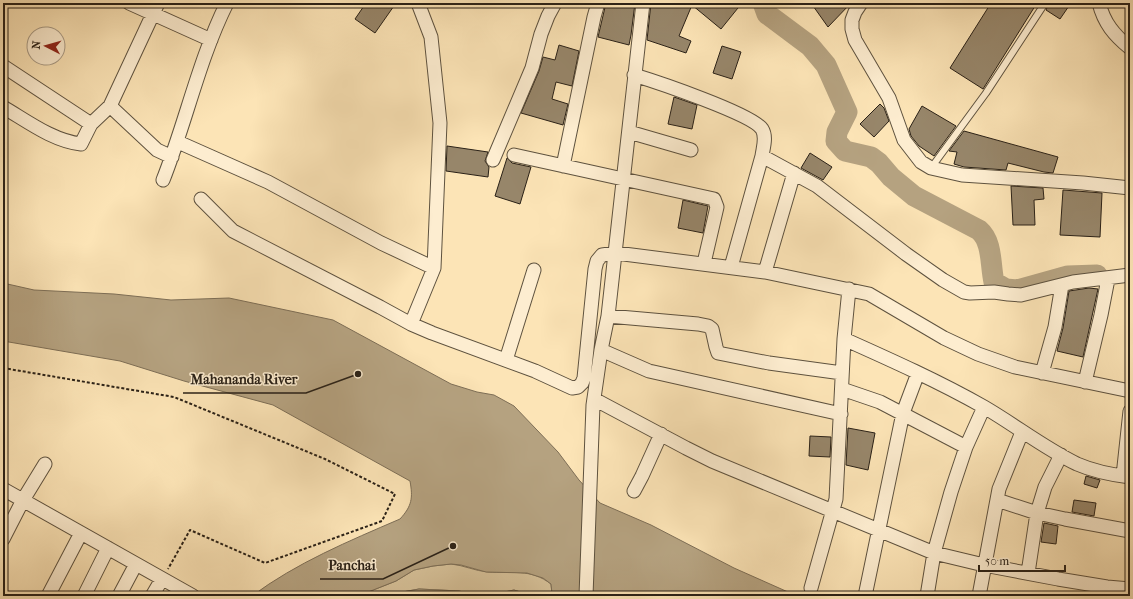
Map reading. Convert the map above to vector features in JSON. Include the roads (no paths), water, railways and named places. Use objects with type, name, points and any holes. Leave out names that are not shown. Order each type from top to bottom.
[{"type":"street","points":[[129,3],[156,8],[211,40]]},
{"type":"street","points":[[163,180],[178,142],[205,55],[218,20],[227,3]]},
{"type":"street","points":[[411,324],[434,268],[440,123],[431,37],[418,3]]},
{"type":"street","points":[[493,160],[532,68],[541,34],[548,16],[556,3]]},
{"type":"street","points":[[563,166],[598,3]]},
{"type":"street","points":[[586,596],[594,404],[616,253],[634,74],[643,3]]},
{"type":"street","points":[[861,3],[854,12],[852,20],[855,40],[889,98],[904,140],[921,162],[931,168],[962,175],[1083,183],[1130,188]]},
{"type":"street","points":[[1100,3],[1104,19],[1109,27],[1130,48]]},
{"type":"street","points":[[3,107],[45,132],[71,143],[81,144],[91,124],[110,106],[156,8]]},
{"type":"street","points":[[3,66],[91,124]]},
{"type":"street","points":[[634,74],[735,112],[756,123],[762,130],[765,136],[762,156],[731,267]]},
{"type":"street","points":[[110,106],[157,150],[172,157]]},
{"type":"street","points":[[629,132],[691,150]]},
{"type":"street","points":[[178,142],[268,182],[381,243],[434,268]]},
{"type":"street","points":[[514,155],[714,199],[717,207],[704,263]]},
{"type":"street","points":[[762,156],[817,186],[924,267],[964,292],[994,292],[1021,295],[1073,282],[1108,279],[1130,275]]},
{"type":"street","points":[[765,272],[794,173]]},
{"type":"street","points":[[201,198],[233,231],[411,324],[506,360],[572,388],[578,387],[584,378],[594,269],[597,260],[602,254],[616,253],[704,263],[765,272],[869,294],[879,298],[944,338],[978,354],[1015,367],[1130,391]]},
{"type":"street","points":[[506,360],[534,270]]},
{"type":"street","points":[[1085,382],[1108,279]]},
{"type":"street","points":[[1042,373],[1055,327],[1062,285]]},
{"type":"street","points":[[811,588],[834,511],[836,499],[844,339],[849,289]]},
{"type":"street","points":[[608,316],[708,326],[712,330],[718,353],[769,363],[842,373]]},
{"type":"street","points":[[844,339],[918,372],[984,407],[1022,432],[1078,464],[1099,471],[1126,477],[1130,411]]},
{"type":"street","points":[[602,350],[649,371],[841,414]]},
{"type":"street","points":[[865,596],[903,413],[918,372]]},
{"type":"street","points":[[842,389],[880,402],[966,447]]},
{"type":"street","points":[[594,404],[661,434],[712,461],[934,553],[984,565],[1107,587],[1130,589]]},
{"type":"street","points":[[926,596],[934,553],[952,492],[966,447],[984,407]]},
{"type":"street","points":[[979,596],[999,489],[1022,432]]},
{"type":"street","points":[[634,491],[661,434]]},
{"type":"street","points":[[1028,573],[1037,513],[1045,487],[1061,455]]},
{"type":"street","points":[[3,539],[23,500],[45,464]]},
{"type":"street","points":[[3,489],[193,596]]},
{"type":"street","points":[[997,500],[1037,513],[1130,531]]},
{"type":"street","points":[[48,596],[81,533]]},
{"type":"street","points":[[84,596],[108,548]]},
{"type":"street","points":[[119,596],[136,564]]},
{"type":"street","points":[[152,596],[162,579]]},
{"type":"lane","points":[[931,168],[986,94],[1045,3]]},
{"type":"waterway","points":[[763,3],[767,14],[810,46],[826,65],[847,112],[837,132],[836,141],[845,151],[871,157],[879,163],[891,177],[914,196],[979,230],[984,235],[989,247],[994,282],[1006,289],[1017,290],[1068,276],[1097,275]]},
{"type":"place","name":"Mahananda River","points":[[358,374]]},
{"type":"place","name":"Panchai","points":[[453,546]]}]
